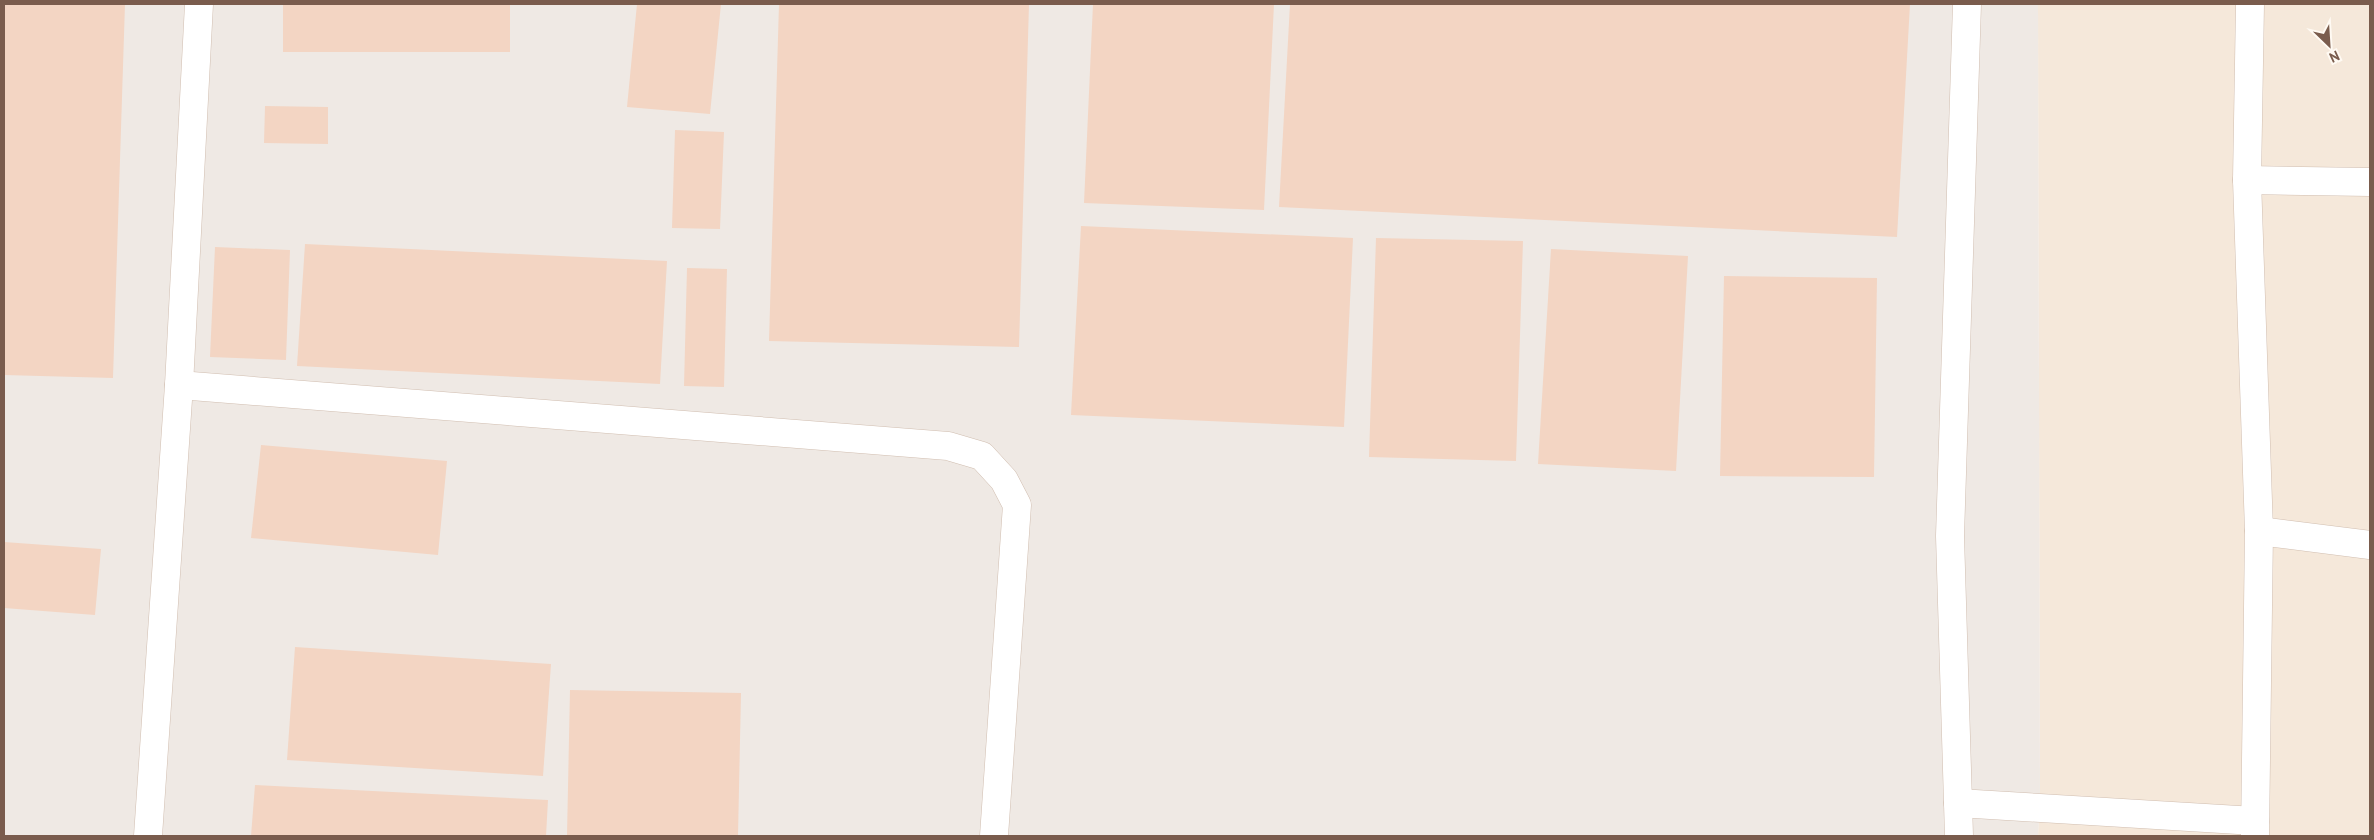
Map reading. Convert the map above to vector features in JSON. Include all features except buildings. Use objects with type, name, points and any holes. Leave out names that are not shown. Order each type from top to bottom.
[{"type":"street","points":[[148,836],[179,386],[199,4]]},
{"type":"street","points":[[1959,836],[1950,536],[1968,4]]},
{"type":"street","points":[[1958,803],[2255,829],[2259,531],[2247,180],[2250,4]]},
{"type":"street","points":[[2247,180],[2370,182]]},
{"type":"street","points":[[179,386],[948,446],[982,456],[1004,480],[1017,505],[994,836]]},
{"type":"street","points":[[2259,531],[2370,546]]},
{"type":"shaded area","points":[[4,4],[2038,4],[2040,803],[2038,836],[4,836]]},
{"type":"shaded area","points":[[2038,4],[2370,4],[2370,836],[2038,836],[2040,803]]}]
